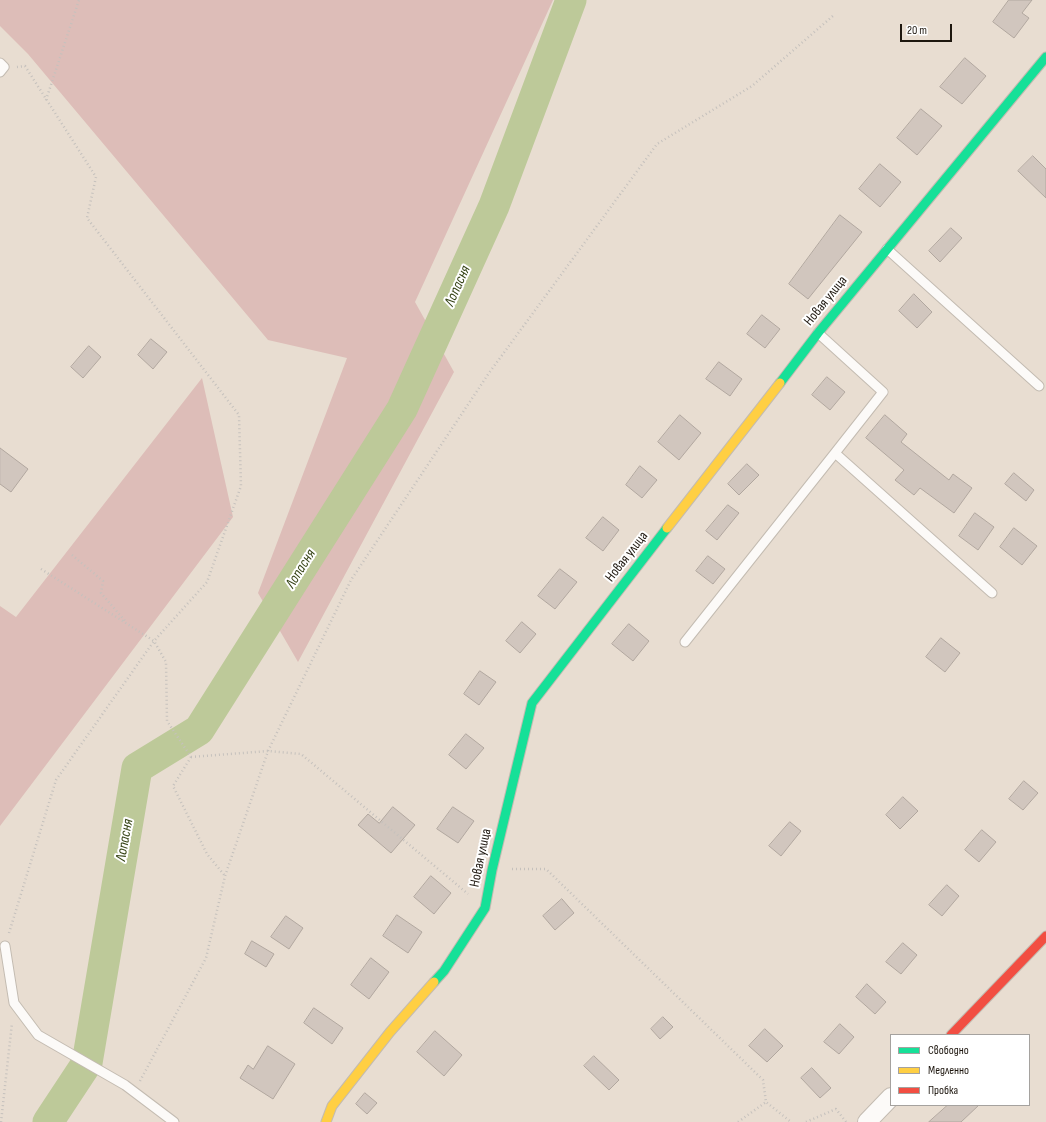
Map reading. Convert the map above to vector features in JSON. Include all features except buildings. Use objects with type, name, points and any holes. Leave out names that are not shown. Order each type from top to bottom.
[{"type":"street","name":"Новая улица","points":[[326,1122],[332,1106],[390,1032],[444,971],[485,908],[492,870],[532,703],[818,333],[1046,57]]},
{"type":"street","points":[[952,1034],[1046,936]]},
{"type":"street","points":[[867,1122],[890,1098]]},
{"type":"lane","points":[[887,249],[1039,386]]},
{"type":"lane","points":[[685,642],[883,392],[818,333]]},
{"type":"lane","points":[[835,453],[992,593]]},
{"type":"lane","points":[[5,946],[14,1003],[38,1035],[125,1085],[174,1122]]},
{"type":"path","points":[[46,100],[79,0]]},
{"type":"path","points":[[134,1092],[206,958],[224,876],[268,751],[351,580],[489,373],[657,144],[752,86],[834,15]]},
{"type":"path","points":[[1,67],[25,66],[96,177],[87,218],[239,415],[241,486],[207,582],[154,641],[56,780],[5,946]]},
{"type":"path","points":[[72,555],[103,581],[100,593],[127,624]]},
{"type":"path","points":[[40,569],[154,641],[166,662],[167,721],[191,757]]},
{"type":"path","points":[[191,757],[268,751],[301,754],[485,908]]},
{"type":"path","points":[[191,757],[173,786],[207,854],[224,876]]},
{"type":"path","points":[[492,870],[546,869],[763,1080],[766,1102],[791,1122]]},
{"type":"path","points":[[1,1122],[14,1003]]},
{"type":"path","points":[[738,1122],[766,1102]]},
{"type":"path","points":[[806,1122],[836,1108],[846,1122]]},
{"type":"shaded area","points":[[0,0],[553,0],[415,302],[454,372],[298,662],[258,593],[347,358],[268,340],[28,54],[0,26]]},
{"type":"shaded area","points":[[202,378],[233,517],[0,826],[0,606],[16,617]]},
{"type":"waterway","name":"Лопасня","points":[[48,1122],[87,1063],[137,768],[199,730],[402,409],[494,206],[571,0]]},
{"type":"traffic: fast","points":[[780,383],[818,333],[1046,57]]},
{"type":"traffic: fast","points":[[434,982],[444,971],[485,908],[492,870],[532,703],[667,528]]},
{"type":"traffic: slow","points":[[667,528],[780,383]]},
{"type":"traffic: slow","points":[[326,1122],[332,1106],[390,1032],[434,982]]},
{"type":"traffic: jam","points":[[952,1034],[1046,936]]}]
